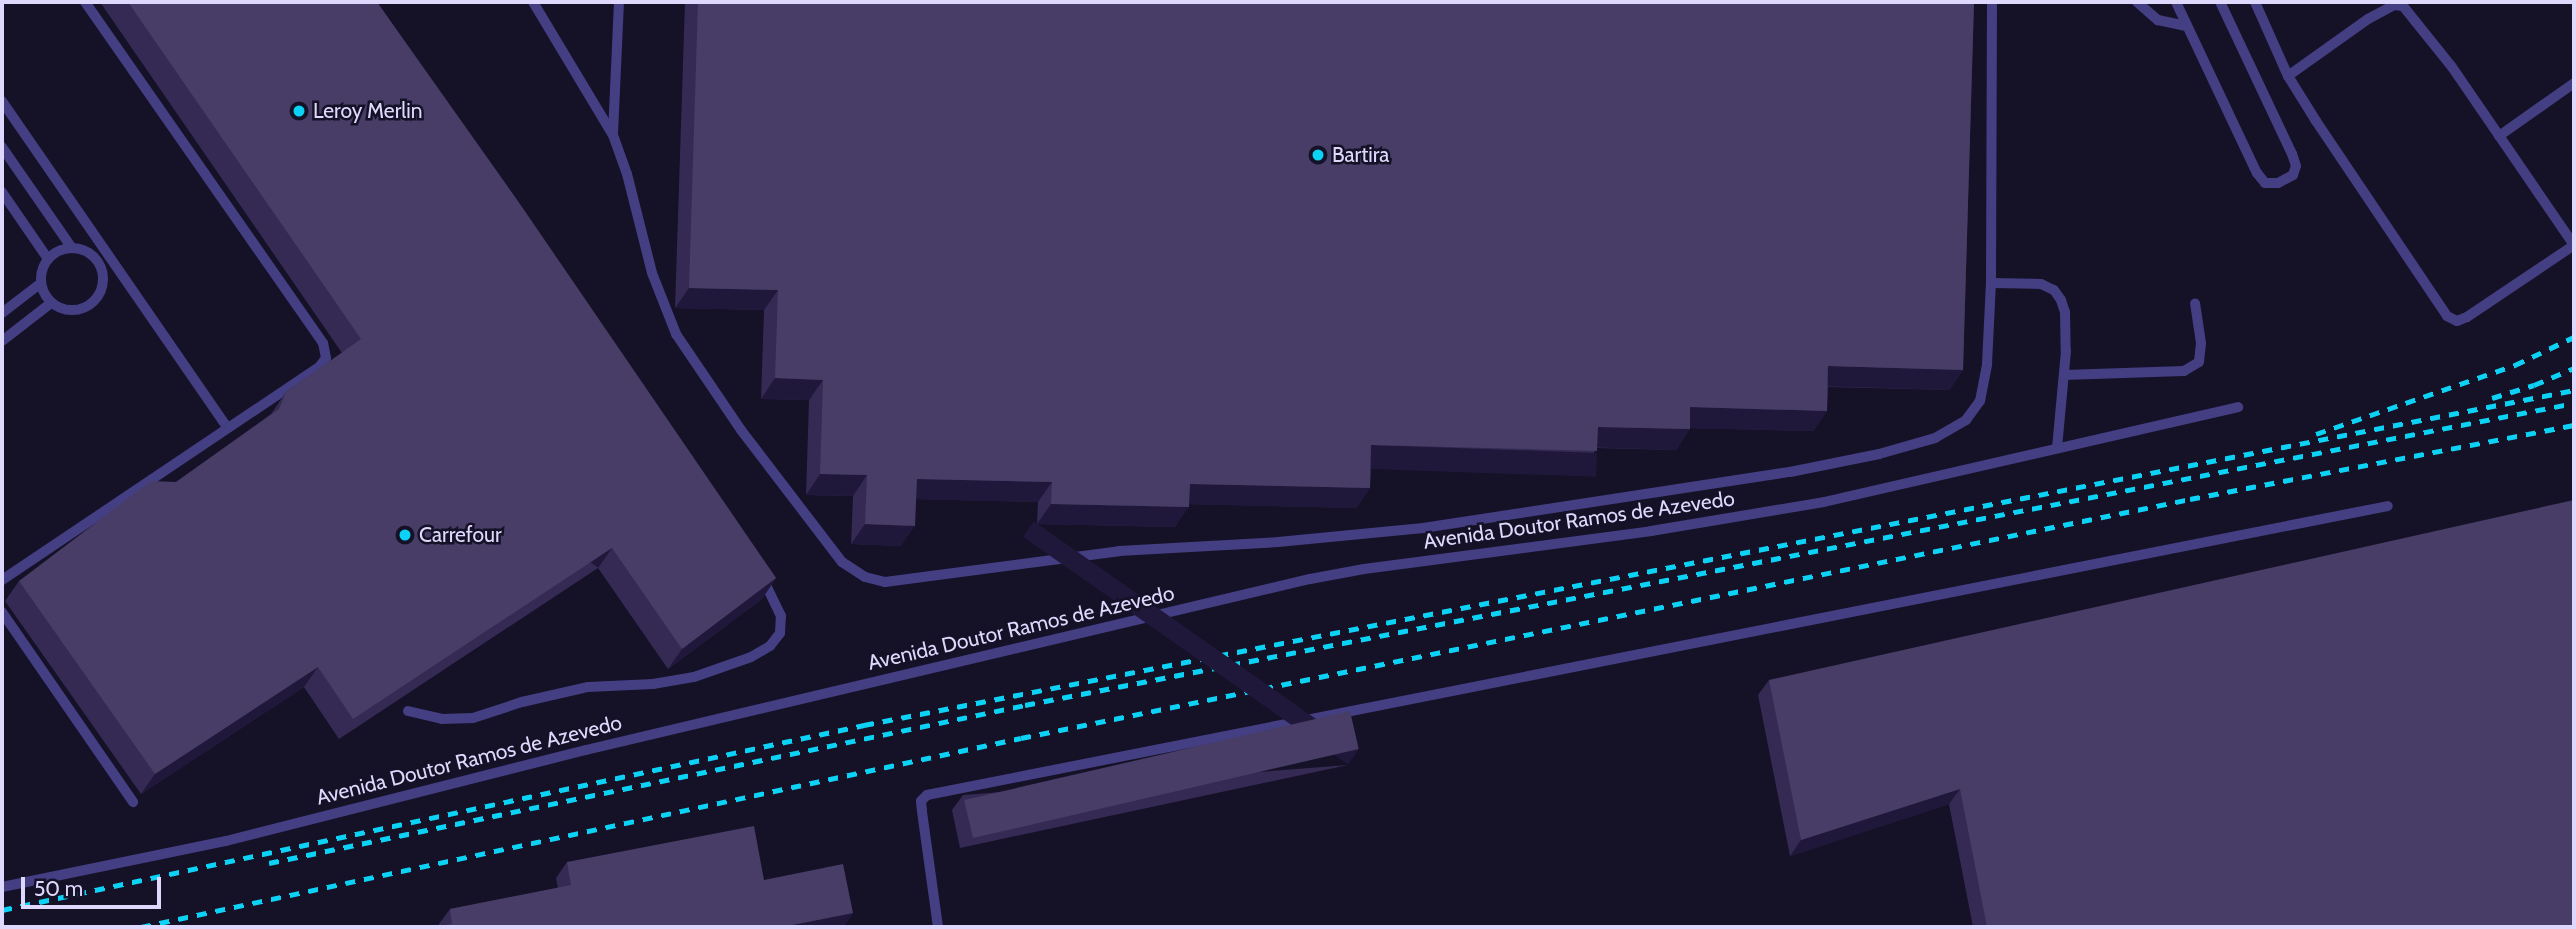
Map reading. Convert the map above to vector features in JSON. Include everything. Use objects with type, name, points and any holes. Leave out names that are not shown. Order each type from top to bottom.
[{"type":"lane","points":[[2,580],[320,366],[326,358],[323,343],[85,2]]},
{"type":"lane","points":[[533,2],[582,79],[613,135],[627,174],[652,273],[676,334],[741,430],[842,562],[865,577],[885,582],[1119,551],[1278,542],[1423,528],[1790,472],[1879,454],[1935,438],[1966,420],[1980,401],[1987,364],[1991,283],[1992,2]]},
{"type":"lane","points":[[613,135],[619,2]]},
{"type":"lane","points":[[2137,2],[2158,20],[2187,26]]},
{"type":"lane","points":[[2176,2],[2257,173],[2265,183],[2278,183],[2293,176],[2295,166],[2292,154],[2220,2]]},
{"type":"lane","points":[[2258,4],[2288,76],[2315,121],[2447,316],[2457,321],[2467,317],[2574,245],[2427,33],[2403,6],[2394,5],[2383,10],[2288,76]]},
{"type":"lane","points":[[2499,136],[2574,83]]},
{"type":"lane","points":[[2,101],[228,428]]},
{"type":"lane","points":[[2,147],[72,248]]},
{"type":"lane","points":[[2,192],[48,259]]},
{"type":"lane","points":[[2,313],[41,283],[48,259],[62,250],[72,248],[92,255],[99,264],[102,285],[91,303],[71,310],[51,303],[41,283]]},
{"type":"lane","points":[[99,264],[110,256]]},
{"type":"lane","points":[[1991,283],[2041,284],[2054,290],[2065,312],[2064,375],[2057,448]]},
{"type":"lane","points":[[3,337],[51,303]]},
{"type":"lane","points":[[2064,375],[2184,371],[2199,362],[2201,343],[2195,303]]},
{"type":"lane","name":"Avenida Doutor Ramos de Azevedo","points":[[2,887],[226,841],[586,750],[1310,579],[1364,569],[1651,531],[1824,502],[2238,407]]},
{"type":"lane","points":[[938,927],[921,801],[926,795],[2388,506]]},
{"type":"lane","points":[[408,711],[442,719],[474,718],[588,687],[653,684],[694,677],[751,657],[770,646],[780,633],[781,616],[760,574]]},
{"type":"lane","points":[[2,612],[133,802]]},
{"type":"building","name":"Carrefour","points":[[128,2],[377,2],[520,204],[776,578],[682,649],[612,548],[353,719],[318,667],[155,774],[19,581],[151,481],[176,482],[279,409],[286,392],[361,339]]},
{"type":"building","name":"Bartira","points":[[698,2],[1974,2],[1963,370],[1828,366],[1827,411],[1690,407],[1690,429],[1598,427],[1597,451],[1371,445],[1370,488],[1190,484],[1189,507],[1051,504],[1052,482],[917,479],[915,526],[865,524],[867,475],[820,474],[823,380],[775,378],[778,290],[689,288]]},
{"type":"building","points":[[2574,500],[2574,927],[1987,927],[1960,789],[1801,840],[1769,680]]},
{"type":"building","points":[[1350,711],[1359,749],[973,838],[964,800]]},
{"type":"building","points":[[754,826],[764,880],[843,864],[853,913],[782,927],[433,927],[452,924],[450,909],[571,885],[567,862]]},
{"type":"railway","points":[[2316,434],[2515,365],[2574,337]]},
{"type":"railway","points":[[2492,398],[2534,385],[2574,368]]},
{"type":"railway","points":[[2,910],[864,725],[2574,390]]},
{"type":"railway","points":[[269,863],[1025,705],[2574,403]]},
{"type":"railway","points":[[141,927],[1021,738],[2190,499],[2574,425]]},
{"type":"place","name":"Leroy Merlin","points":[[299,111]]},
{"type":"place","name":"Bartira","points":[[1318,155]]},
{"type":"place","name":"Carrefour","points":[[405,535]]}]
